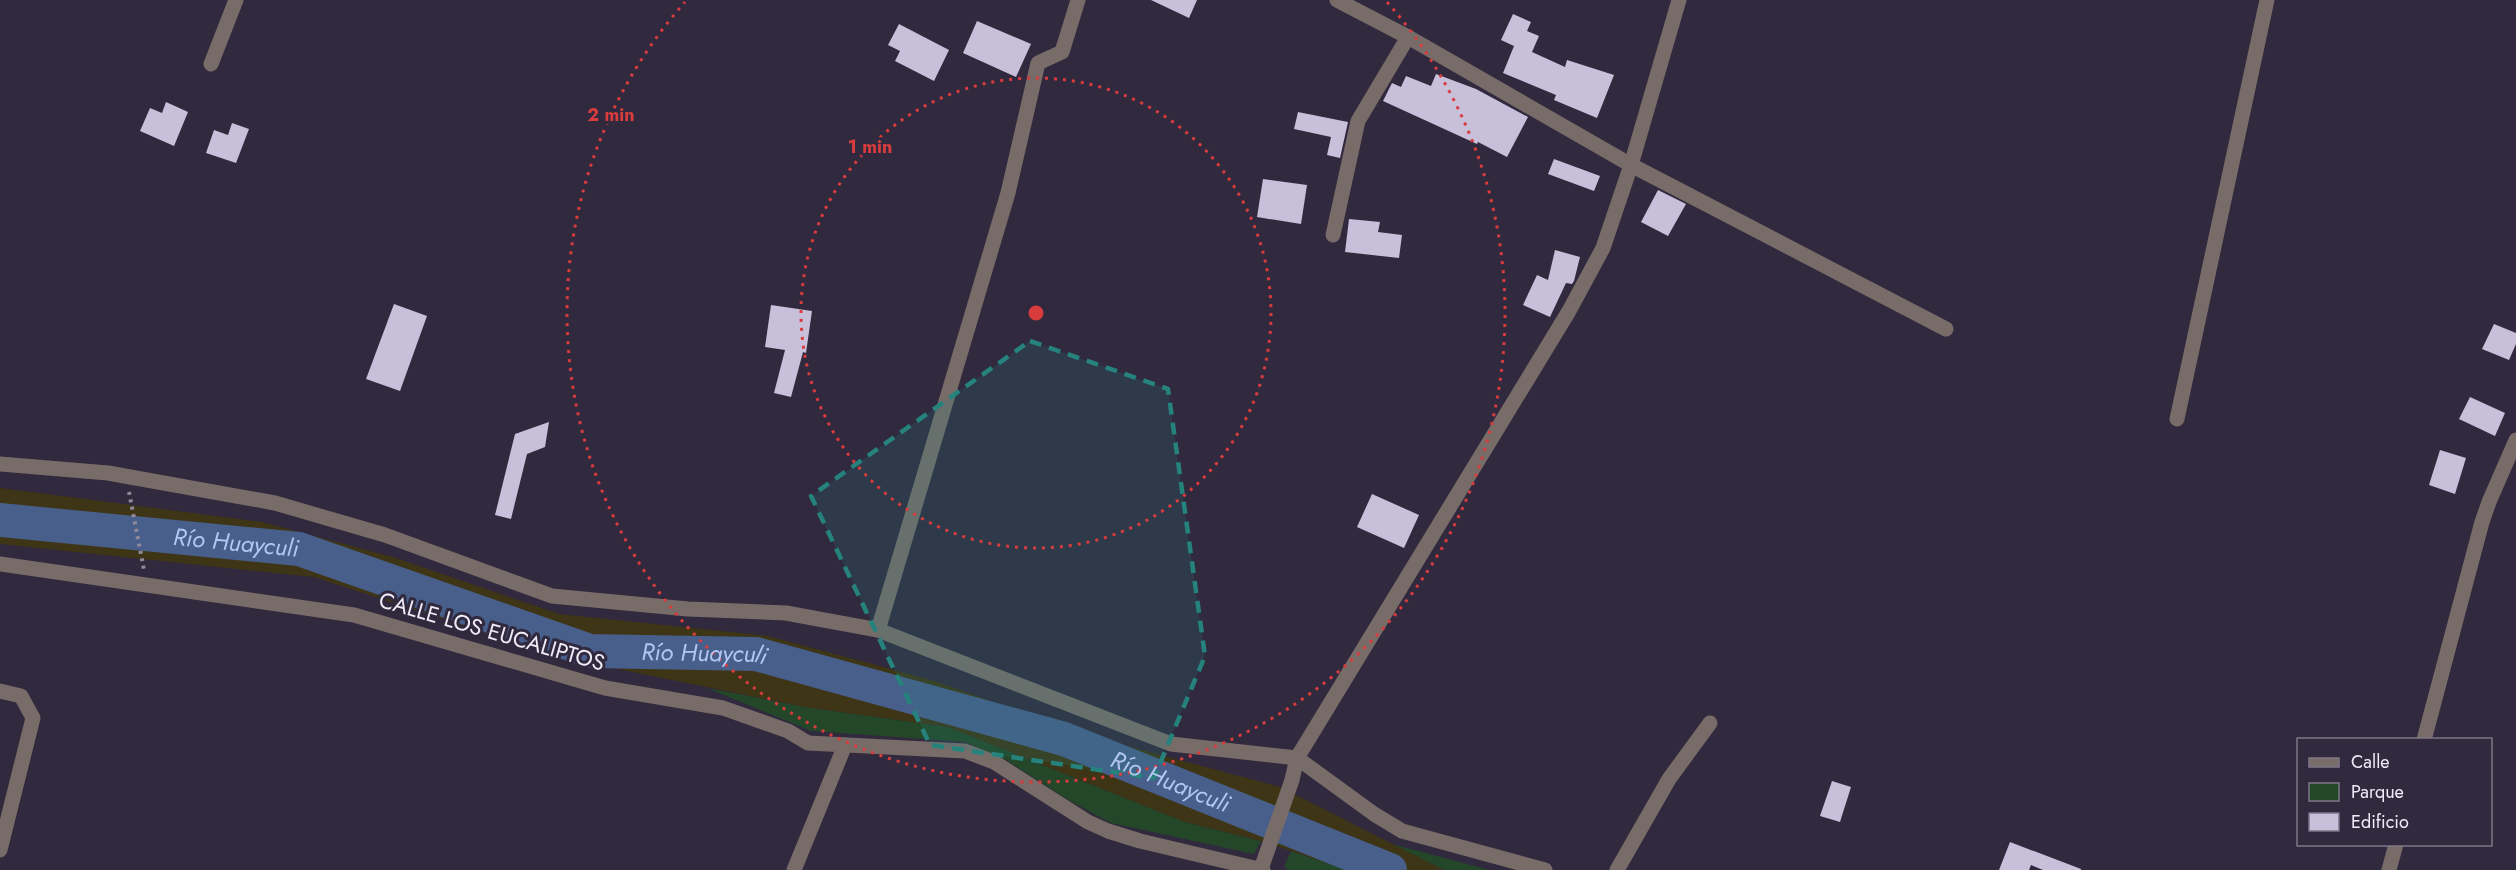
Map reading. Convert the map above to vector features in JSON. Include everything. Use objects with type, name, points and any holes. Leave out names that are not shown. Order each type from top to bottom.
[{"type":"street","points":[[211,64],[236,0]]},
{"type":"street","points":[[878,630],[1008,193],[1038,63],[1062,52],[1078,0]]},
{"type":"street","points":[[1337,0],[1631,165],[1946,329]]},
{"type":"street","points":[[1262,870],[1292,780],[1296,758],[1569,311],[1603,248],[1631,165],[1679,0]]},
{"type":"street","points":[[2177,419],[2267,0]]},
{"type":"street","points":[[1334,235],[1358,121],[1408,38]]},
{"type":"street","points":[[2425,738],[2482,522],[2516,440]]},
{"type":"street","points":[[0,464],[108,473],[275,503],[386,535],[552,596],[688,609],[786,613],[878,630],[1171,744],[1296,758],[1374,814],[1402,831],[1545,870]]},
{"type":"street","name":"CALLE LOS EUCALIPTOS","points":[[0,564],[354,615],[605,688],[723,708],[788,731],[808,743],[965,751],[994,762],[1088,822],[1108,831],[1140,841],[1262,870]]},
{"type":"street","points":[[0,691],[21,696],[33,718],[0,850]]},
{"type":"street","points":[[1617,870],[1669,779],[1710,723]]},
{"type":"street","points":[[794,870],[845,744]]},
{"type":"street","points":[[2389,870],[2395,846]]},
{"type":"path","points":[[132,504],[142,561]]},
{"type":"highlighted area","points":[[1030,341],[1168,389],[1205,656],[1154,778],[930,745],[811,496]]},
{"type":"green space","points":[[707,688],[805,707],[948,727],[1185,822],[1261,841],[1254,854],[1111,823],[1070,801],[1006,760],[965,742],[811,731]]},
{"type":"green space","points":[[1392,844],[1489,870],[1444,870]]},
{"type":"green space","points":[[1291,851],[1348,870],[1289,870],[1284,867]]},
{"type":"sand","points":[[0,488],[262,522],[393,557],[559,614],[768,636],[935,681],[1086,735],[1280,787],[1444,870],[1348,870],[1261,841],[1185,822],[948,727],[805,707],[559,657],[314,577],[0,544]]},
{"type":"building","points":[[1151,0],[1197,0],[1189,18]]},
{"type":"building","points":[[1513,14],[1531,22],[1527,31],[1539,36],[1532,52],[1565,67],[1567,60],[1614,75],[1597,118],[1554,100],[1556,95],[1503,73],[1514,46],[1501,40]]},
{"type":"building","points":[[977,21],[1031,44],[1016,77],[963,53]]},
{"type":"building","points":[[899,24],[949,50],[934,81],[895,61],[900,51],[888,45]]},
{"type":"building","points":[[1436,74],[1476,89],[1528,117],[1507,157],[1383,101],[1392,83],[1401,87],[1406,76],[1431,86]]},
{"type":"building","points":[[166,102],[188,112],[174,146],[140,131],[150,108],[162,113]]},
{"type":"building","points":[[1298,112],[1348,122],[1340,158],[1327,155],[1331,137],[1294,129]]},
{"type":"building","points":[[232,123],[249,129],[236,163],[206,153],[214,130],[228,135]]},
{"type":"building","points":[[1554,159],[1600,176],[1594,191],[1548,174]]},
{"type":"building","points":[[1263,179],[1307,185],[1301,224],[1257,217]]},
{"type":"building","points":[[1658,190],[1686,204],[1668,236],[1641,222]]},
{"type":"building","points":[[1349,219],[1380,222],[1378,232],[1402,235],[1399,258],[1345,252]]},
{"type":"building","points":[[1555,250],[1580,257],[1574,281],[1572,284],[1566,283],[1550,317],[1523,305],[1537,275],[1548,280]]},
{"type":"building","points":[[394,304],[427,316],[400,391],[366,379]]},
{"type":"building","points":[[771,305],[812,311],[806,353],[803,352],[791,397],[774,393],[785,350],[765,347]]},
{"type":"building","points":[[2494,324],[2516,333],[2516,344],[2509,360],[2482,349]]},
{"type":"building","points":[[2470,397],[2505,413],[2495,436],[2459,419]]},
{"type":"building","points":[[549,422],[545,447],[527,454],[511,519],[495,515],[515,434]]},
{"type":"building","points":[[2440,450],[2466,458],[2455,494],[2429,485]]},
{"type":"building","points":[[1372,494],[1419,515],[1404,548],[1357,527]]},
{"type":"building","points":[[1832,781],[1851,787],[1840,822],[1820,816]]},
{"type":"building","points":[[2010,842],[2081,870],[2043,870],[2031,865],[2029,870],[1999,870]]},
{"type":"waterway","name":"Río Huayculi","points":[[0,520],[299,549],[590,651],[756,654],[1064,739],[1390,870]]}]
